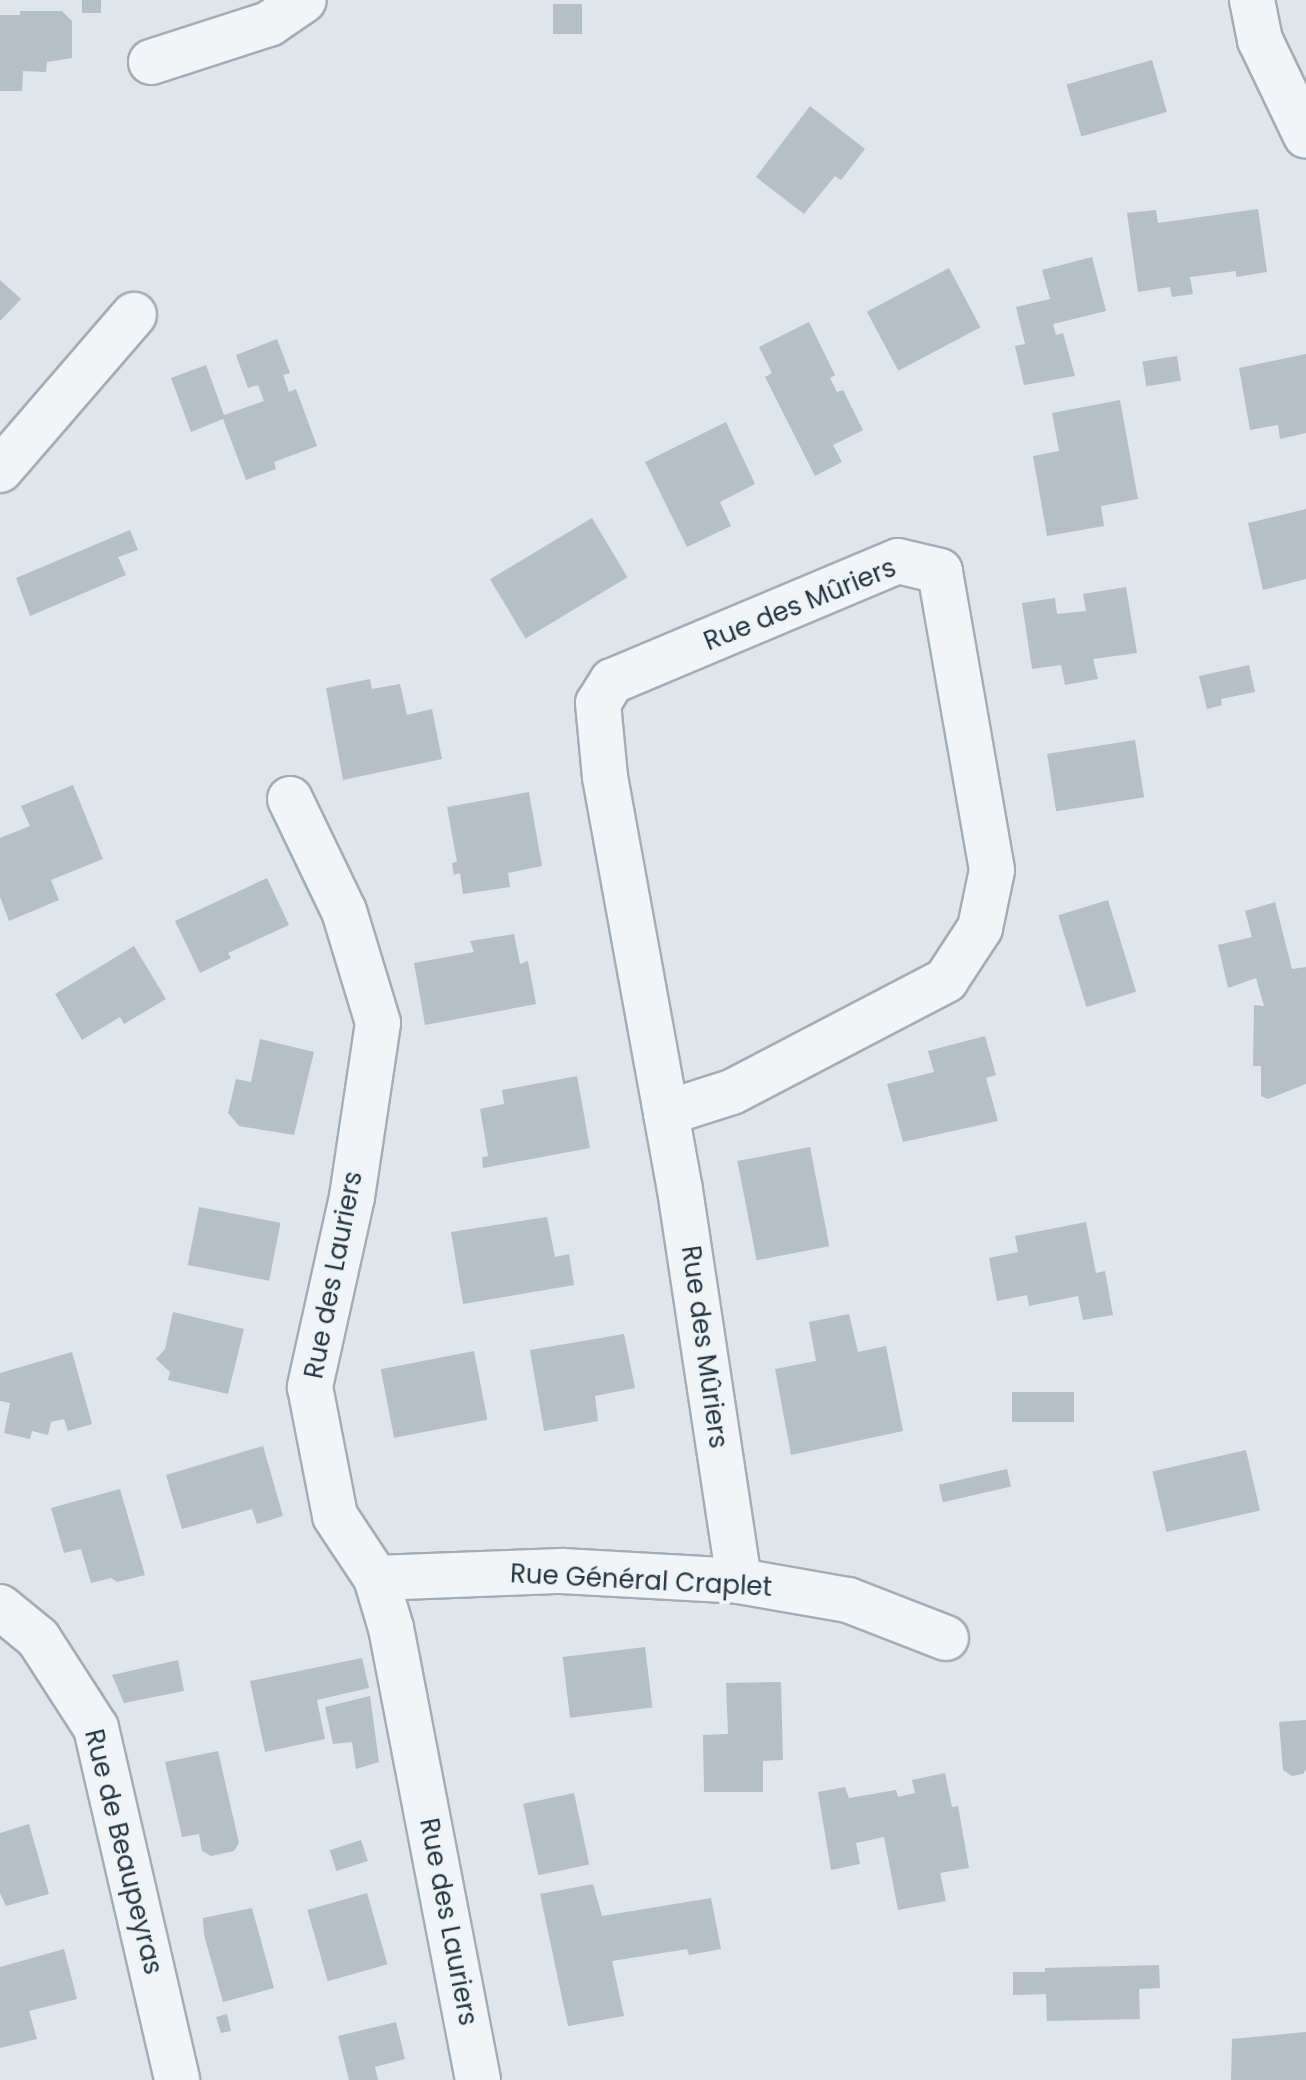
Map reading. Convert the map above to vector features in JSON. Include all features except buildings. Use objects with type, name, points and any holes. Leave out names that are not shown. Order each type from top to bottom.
[{"type":"street","points":[[151,62],[269,24],[304,0]]},
{"type":"street","points":[[1252,0],[1260,40],[1306,136]]},
{"type":"street","points":[[0,470],[134,315]]},
{"type":"street","name":"Rue des Mûriers","points":[[666,1113],[732,1092],[946,980],[980,928],[992,870],[940,571],[898,561],[612,681],[598,703],[605,777],[666,1113],[739,1581]]},
{"type":"street","name":"Rue des Lauriers","points":[[290,799],[344,911],[378,1023],[352,1197],[310,1387],[335,1516],[376,1578],[391,1628],[478,2080]]},
{"type":"street","name":"Rue Général Craplet","points":[[376,1578],[562,1571],[739,1581],[848,1600],[946,1638]]},
{"type":"street","name":"Rue de Beaupeyras","points":[[0,1607],[38,1638],[96,1728],[177,2080]]}]
